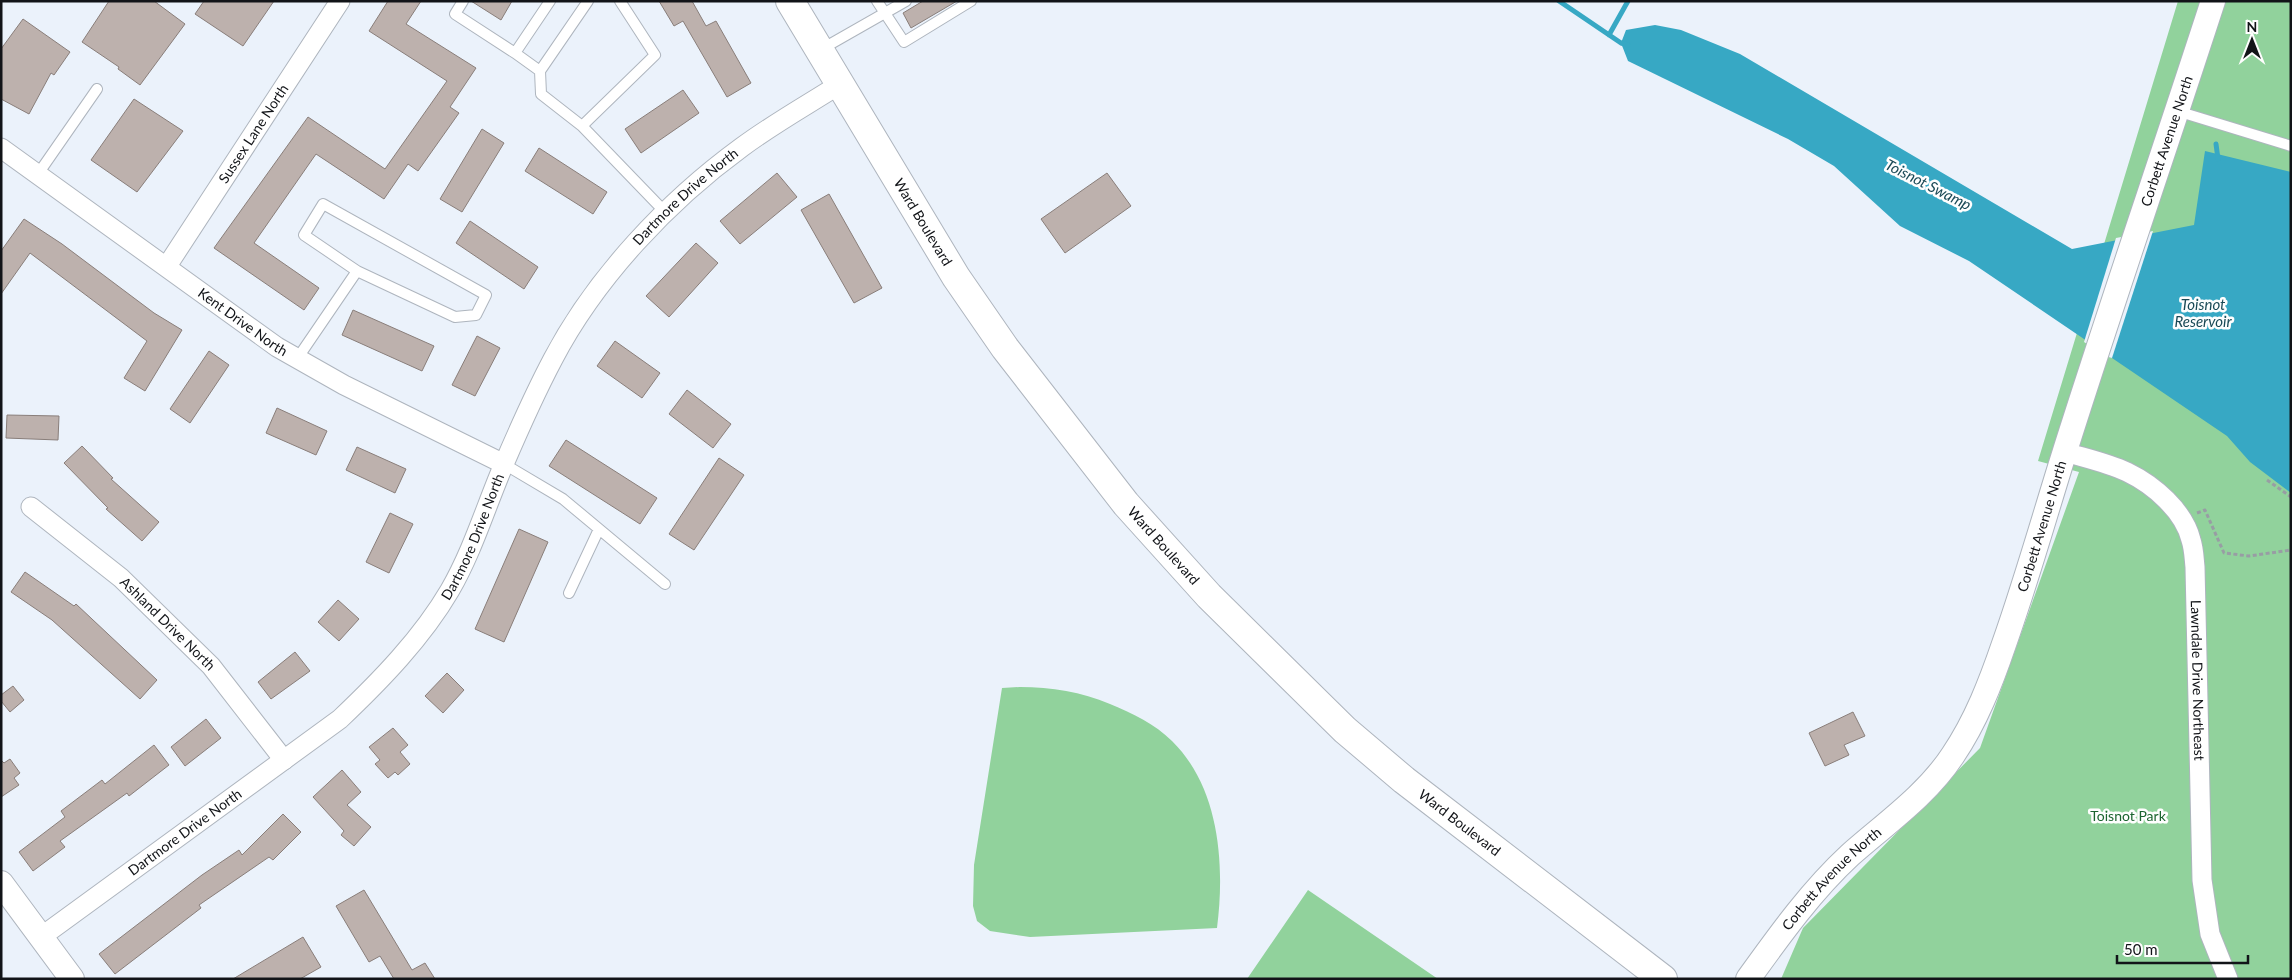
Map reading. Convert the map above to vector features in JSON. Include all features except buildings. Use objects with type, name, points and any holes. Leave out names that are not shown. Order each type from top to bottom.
[{"type":"main road","name":"Ward Boulevard","points":[[790,1],[956,277],[1006,348],[1126,504],[1209,596],[1345,730],[1404,780],[1663,979]]},
{"type":"street","name":"Sussex Lane North","points":[[167,266],[340,1]]},
{"type":"street","name":"Corbett Avenue North","points":[[1748,979],[1785,928],[1816,891],[1848,857],[1888,823],[1939,774],[1953,756],[1973,721],[2016,611],[2096,354],[2213,1]]},
{"type":"street","name":"Dartmore Drive North","points":[[41,937],[340,719],[376,684],[415,638],[450,590],[475,536],[504,464],[554,358],[590,300],[665,212],[694,185],[742,147],[840,84]]},
{"type":"street","name":"Kent Drive North","points":[[1,148],[277,347],[402,415],[504,464]]},
{"type":"street","name":"Lawndale Drive Northeast","points":[[2065,452],[2126,471],[2153,489],[2182,519],[2191,539],[2195,567],[2202,880],[2210,934],[2228,979]]},
{"type":"street","name":"Ashland Drive North","points":[[31,507],[121,578],[211,666],[284,760]]},
{"type":"street","points":[[1,883],[72,979]]},
{"type":"lane","points":[[463,1],[455,14],[540,71]]},
{"type":"lane","points":[[514,53],[550,1]]},
{"type":"lane","points":[[588,1],[540,71],[541,94],[582,126],[665,212]]},
{"type":"lane","points":[[582,126],[655,55],[620,1]]},
{"type":"lane","points":[[877,1],[904,42],[971,1]]},
{"type":"lane","points":[[820,51],[906,1]]},
{"type":"lane","points":[[38,174],[97,89]]},
{"type":"lane","points":[[2177,111],[2291,146]]},
{"type":"lane","points":[[323,204],[486,295],[476,316],[455,318],[357,271],[304,235],[323,204]]},
{"type":"lane","points":[[297,359],[357,271]]},
{"type":"lane","points":[[504,464],[563,499],[636,557],[665,584]]},
{"type":"lane","points":[[569,593],[599,529]]},
{"type":"path","points":[[2267,480],[2291,497]]},
{"type":"path","points":[[2182,519],[2205,510],[2224,553],[2249,556],[2291,550]]},
{"type":"green space","name":"Toisnot Park","points":[[2178,1],[2291,1],[2291,979],[1781,979],[1803,928],[1980,748],[2079,472],[2038,461]]},
{"type":"green space","points":[[1020,687],[1066,691],[1088,696],[1118,707],[1158,729],[1172,741],[1188,760],[1200,781],[1216,829],[1220,879],[1217,928],[1030,937],[990,931],[977,921],[973,906],[974,865],[1002,688]]},
{"type":"green space","points":[[1308,890],[1438,979],[1247,979]]},
{"type":"water","name":"Toisnot Reservoir","points":[[1655,25],[1681,30],[1740,54],[2072,249],[2194,225],[2205,151],[2291,172],[2291,493],[2250,462],[2227,436],[1969,261],[1900,226],[1834,166],[1788,139],[1628,61],[1621,43],[1626,30]]},
{"type":"pier","points":[[2153,231],[2112,358],[2105,356],[2084,342],[2116,238]]},
{"type":"waterway","name":"Toisnot Swamp","points":[[1559,1],[1621,43],[1628,45]]},
{"type":"waterway","points":[[1609,35],[1628,1]]},
{"type":"waterway","points":[[2216,144],[2218,159]]}]
